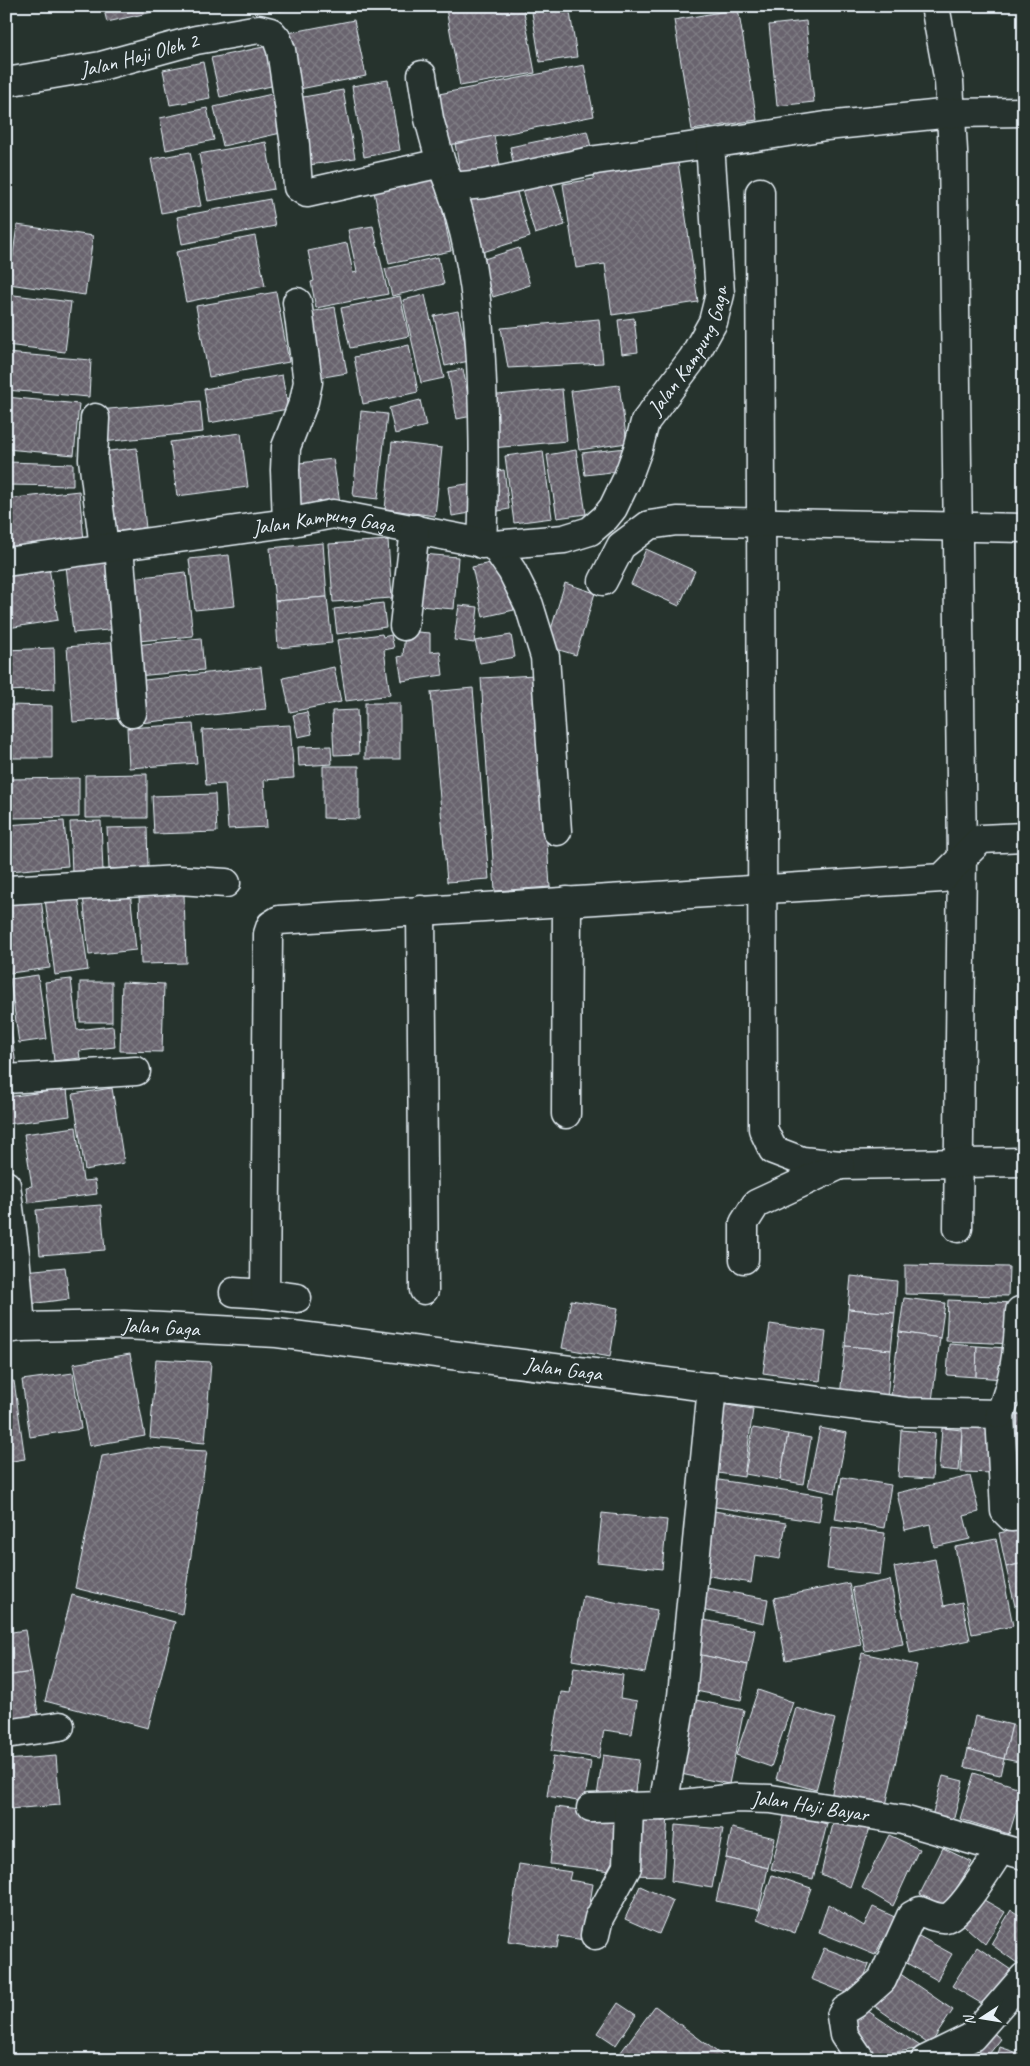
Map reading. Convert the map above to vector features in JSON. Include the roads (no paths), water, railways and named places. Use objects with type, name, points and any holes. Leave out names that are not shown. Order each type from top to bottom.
[{"type":"street","points":[[935,6],[949,82],[952,113],[956,526],[962,857],[958,1228]]},
{"type":"street","name":"Jalan Haji Oleh 2","points":[[6,82],[101,66],[196,40],[259,29],[271,32],[278,39],[281,50],[295,145],[298,187],[307,193],[446,175]]},
{"type":"street","points":[[422,75],[430,119],[468,251],[477,298],[488,545],[512,571],[530,605],[545,657],[557,831]]},
{"type":"street","points":[[446,175],[484,184],[596,160],[826,126],[952,113],[1024,112]]},
{"type":"street","name":"Jalan Kampung Gaga","points":[[6,562],[287,523],[333,514],[488,545],[564,539],[590,531],[613,508],[627,479],[645,422],[693,358],[713,322],[720,294],[710,144]]},
{"type":"street","points":[[760,192],[763,1130],[773,1150],[802,1161],[840,1165],[1024,1162]]},
{"type":"street","points":[[287,523],[286,447],[304,401],[308,382],[297,302]]},
{"type":"street","points":[[96,418],[93,459],[111,547],[132,712]]},
{"type":"street","points":[[603,581],[621,546],[649,525],[677,521],[1024,528]]},
{"type":"street","points":[[404,626],[415,529]]},
{"type":"street","points":[[265,1294],[268,934],[271,925],[279,920],[942,878],[981,839],[1024,837]]},
{"type":"street","points":[[7,884],[178,880],[226,883]]},
{"type":"street","points":[[566,901],[566,1114]]},
{"type":"street","points":[[420,910],[424,1290]]},
{"type":"street","points":[[6,1079],[136,1071]]},
{"type":"street","points":[[744,1259],[744,1223],[756,1204],[840,1165]]},
{"type":"street","points":[[6,1184],[15,1254],[13,1328]]},
{"type":"street","points":[[234,1292],[297,1298]]},
{"type":"street","points":[[1020,1311],[1018,1353],[1011,1388],[1000,1414],[1005,1511],[1011,1517],[1024,1516]]},
{"type":"street","name":"Jalan Gaga","points":[[13,1328],[124,1325],[277,1333],[906,1412],[1000,1414]]},
{"type":"street","points":[[663,1806],[682,1696],[712,1387]]},
{"type":"street","points":[[6,1734],[60,1726]]},
{"type":"street","name":"Jalan Haji Bayar","points":[[591,1808],[663,1806],[736,1798],[771,1799],[903,1820],[1012,1852]]},
{"type":"street","points":[[594,1935],[599,1918],[627,1867],[629,1806]]},
{"type":"street","points":[[861,2060],[844,2035],[841,2016],[845,2010],[855,2004],[882,1980],[911,1916],[920,1911],[936,1917],[946,1918],[958,1912],[1012,1852]]},
{"type":"street","points":[[925,2060],[972,2036],[1024,1977]]}]
